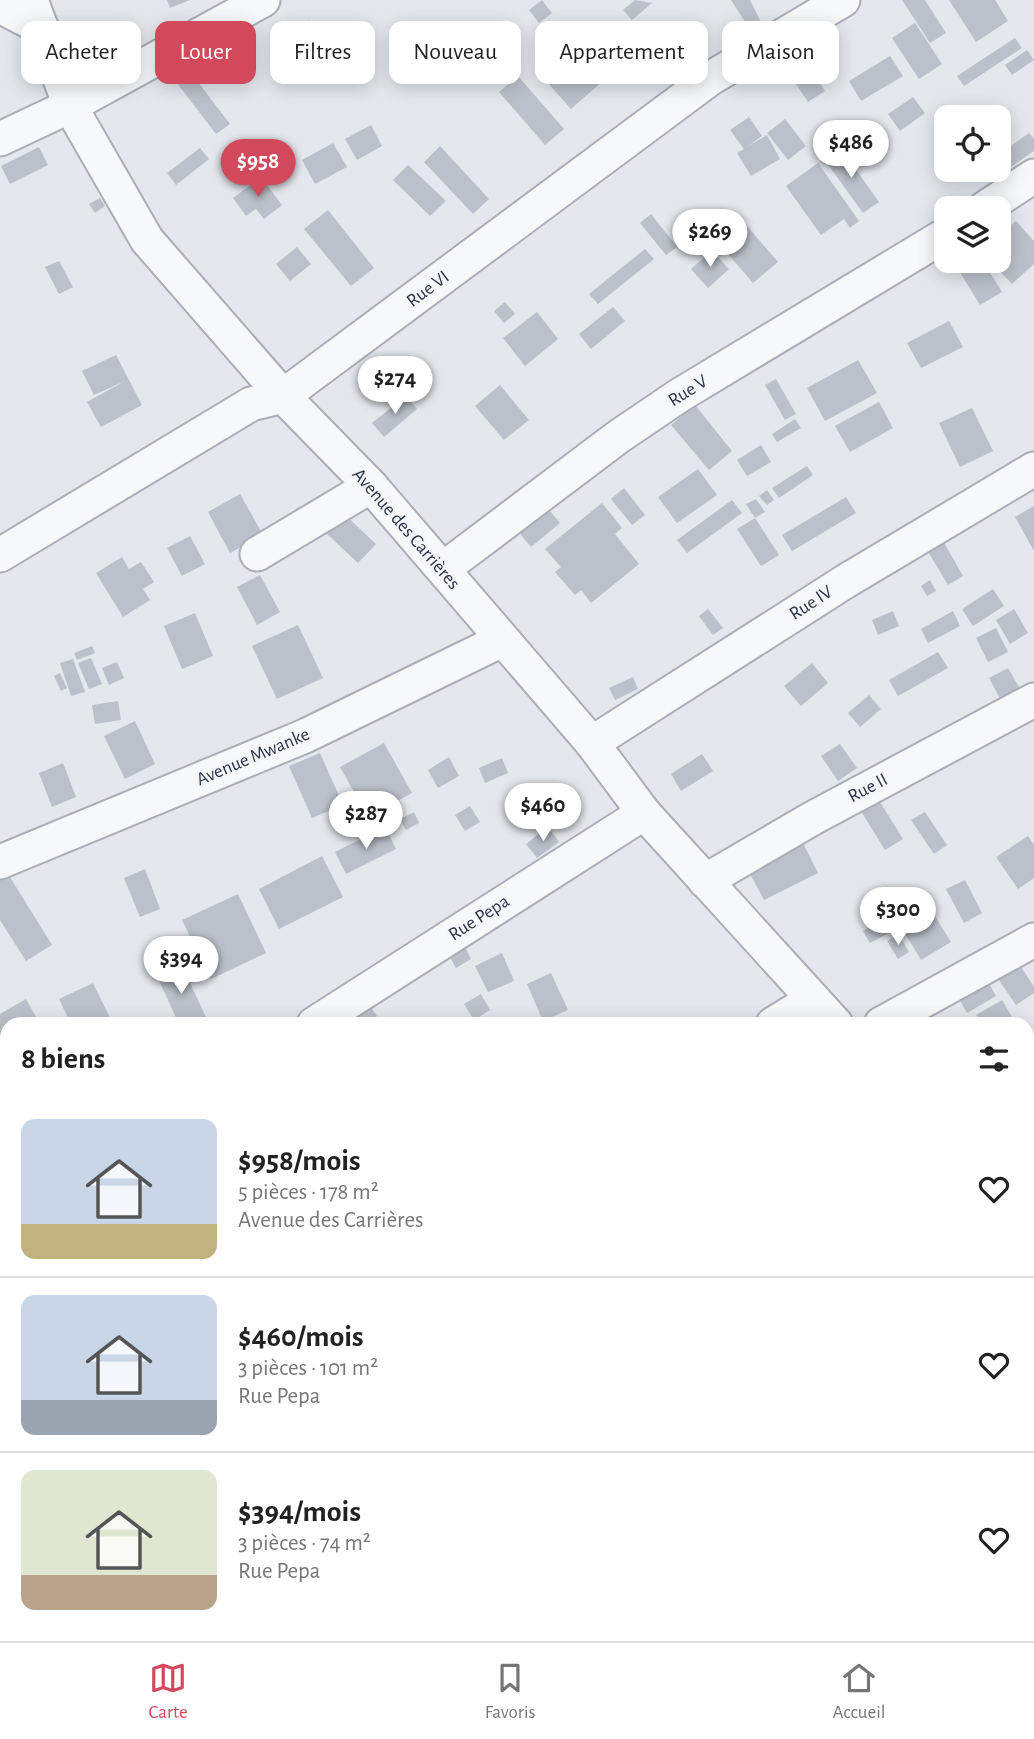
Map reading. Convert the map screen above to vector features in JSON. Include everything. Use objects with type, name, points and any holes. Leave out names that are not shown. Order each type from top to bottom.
[{"type":"street","points":[[0,139],[70,106],[263,0]]},
{"type":"street","name":"Rue VI","points":[[0,555],[251,404],[284,396],[712,78],[843,0]]},
{"type":"street","points":[[0,6],[36,14]]},
{"type":"street","name":"Avenue des Carrières","points":[[36,14],[70,106],[147,240],[284,396],[370,486],[443,569],[592,743],[644,813],[829,1017]]},
{"type":"street","points":[[1003,196],[1034,176]]},
{"type":"street","name":"Rue V","points":[[443,569],[618,437],[680,395],[934,242]]},
{"type":"street","name":"Rue IV","points":[[592,743],[846,581],[1034,469]]},
{"type":"street","points":[[257,554],[370,486]]},
{"type":"street","name":"Avenue Mwanke","points":[[0,862],[305,736],[502,640]]},
{"type":"street","name":"Rue II","points":[[705,881],[813,818],[1034,701]]},
{"type":"street","name":"Rue Pepa","points":[[325,1017],[644,813]]},
{"type":"street","points":[[894,1017],[1034,940]]},
{"type":"street","points":[[784,1017],[811,1000]]},
{"type":"building","points":[[167,0],[190,0],[170,8]]},
{"type":"building","points":[[542,0],[552,13],[537,21],[529,10]]},
{"type":"building","points":[[635,0],[652,3],[632,20],[623,10]]},
{"type":"building","points":[[731,0],[750,0],[760,21],[745,21]]},
{"type":"building","points":[[902,0],[925,0],[946,33],[930,43]]},
{"type":"building","points":[[949,0],[995,0],[1008,21],[976,42]]},
{"type":"building","points":[[915,23],[942,64],[919,79],[892,38]]},
{"type":"building","points":[[1015,38],[1022,48],[964,86],[957,76]]},
{"type":"building","points":[[1027,50],[1034,60],[1012,75],[1005,65]]},
{"type":"building","points":[[890,56],[903,76],[861,101],[849,81]]},
{"type":"building","points":[[521,79],[564,129],[545,145],[499,92],[508,84],[521,84]]},
{"type":"building","points":[[178,84],[199,84],[230,124],[216,134]]},
{"type":"building","points":[[549,84],[599,84],[571,109]]},
{"type":"building","points":[[796,84],[821,84],[825,91],[808,102]]},
{"type":"building","points":[[913,97],[925,113],[900,131],[888,114]]},
{"type":"building","points":[[749,117],[762,136],[747,147],[767,135],[780,159],[751,176],[737,153],[744,149],[730,130]]},
{"type":"building","points":[[785,119],[806,146],[788,160],[767,133]]},
{"type":"building","points":[[371,125],[382,146],[357,160],[345,139]]},
{"type":"building","points":[[1029,133],[1034,139],[1034,151],[1011,167],[1011,146]]},
{"type":"building","points":[[333,143],[347,167],[315,184],[302,160]]},
{"type":"building","points":[[440,146],[489,199],[473,214],[424,162]]},
{"type":"building","points":[[39,147],[48,165],[10,184],[1,166]]},
{"type":"building","points":[[840,147],[879,202],[863,213],[824,159]]},
{"type":"building","points":[[200,148],[209,159],[176,185],[167,173]]},
{"type":"building","points":[[248,154],[262,170],[245,186],[230,169]]},
{"type":"building","points":[[818,163],[859,221],[850,228],[844,219],[821,235],[786,186]]},
{"type":"building","points":[[408,165],[446,201],[430,216],[393,180]]},
{"type":"building","points":[[261,177],[282,205],[264,219],[256,209],[246,216],[233,198]]},
{"type":"building","points":[[100,198],[105,206],[95,213],[89,204]]},
{"type":"building","points":[[328,210],[374,268],[351,286],[304,229]]},
{"type":"building","points":[[651,214],[677,247],[666,255],[640,223]]},
{"type":"building","points":[[741,219],[778,262],[753,283],[716,240]]},
{"type":"building","points":[[1016,221],[1034,241],[1034,264],[1012,284],[1001,273],[1011,273],[1011,225]]},
{"type":"building","points":[[297,247],[311,264],[290,281],[276,264]]},
{"type":"building","points":[[645,249],[654,259],[598,304],[589,294]]},
{"type":"building","points":[[712,251],[729,269],[708,288],[691,269]]},
{"type":"building","points":[[59,261],[73,287],[59,294],[45,267]]},
{"type":"building","points":[[960,273],[990,273],[1002,292],[980,305]]},
{"type":"building","points":[[505,302],[515,314],[504,323],[494,311]]},
{"type":"building","points":[[613,307],[625,321],[591,349],[579,334]]},
{"type":"building","points":[[537,312],[558,339],[525,366],[503,338]]},
{"type":"building","points":[[949,321],[963,347],[921,368],[907,343]]},
{"type":"building","points":[[116,355],[142,405],[101,427],[87,402],[125,381],[94,395],[82,371]]},
{"type":"building","points":[[858,360],[877,393],[825,421],[807,388]]},
{"type":"building","points":[[776,379],[796,414],[785,420],[765,385]]},
{"type":"building","points":[[500,385],[529,420],[504,440],[475,406]]},
{"type":"building","points":[[406,396],[417,409],[384,437],[372,423]]},
{"type":"building","points":[[879,402],[893,428],[850,452],[835,426]]},
{"type":"building","points":[[695,405],[732,451],[709,470],[671,425]]},
{"type":"building","points":[[972,408],[993,451],[960,467],[939,423]]},
{"type":"building","points":[[795,419],[801,428],[777,442],[772,434]]},
{"type":"building","points":[[761,445],[771,462],[747,476],[737,460]]},
{"type":"building","points":[[807,466],[813,475],[779,498],[772,488]]},
{"type":"building","points":[[698,469],[717,495],[677,523],[658,497]]},
{"type":"building","points":[[624,488],[645,515],[632,525],[611,499]]},
{"type":"building","points":[[767,490],[774,500],[767,505],[759,496]]},
{"type":"building","points":[[240,494],[263,535],[230,553],[208,512]]},
{"type":"building","points":[[846,497],[856,513],[792,551],[782,535]]},
{"type":"building","points":[[756,499],[765,512],[755,518],[746,504]]},
{"type":"building","points":[[732,500],[742,513],[687,553],[677,540]]},
{"type":"building","points":[[602,503],[622,528],[615,534],[639,564],[591,603],[581,590],[575,595],[555,572],[561,567],[545,549]]},
{"type":"building","points":[[545,505],[560,523],[531,547],[516,529]]},
{"type":"building","points":[[1034,506],[1034,551],[1015,517]]},
{"type":"building","points":[[344,514],[376,544],[358,563],[326,533]]},
{"type":"building","points":[[755,518],[779,555],[761,566],[737,529]]},
{"type":"building","points":[[190,536],[205,564],[182,576],[167,548]]},
{"type":"building","points":[[943,541],[963,576],[948,585],[927,550]]},
{"type":"building","points":[[122,557],[129,569],[141,562],[154,582],[143,589],[150,600],[123,617],[96,573]]},
{"type":"building","points":[[260,575],[280,612],[257,625],[237,587]]},
{"type":"building","points":[[930,580],[936,591],[927,596],[921,586]]},
{"type":"building","points":[[993,589],[1004,606],[973,626],[962,609]]},
{"type":"building","points":[[708,609],[723,628],[713,635],[699,616]]},
{"type":"building","points":[[1014,609],[1028,633],[1010,644],[996,620]]},
{"type":"building","points":[[893,611],[899,626],[878,635],[872,620]]},
{"type":"building","points":[[953,611],[960,626],[928,643],[921,629]]},
{"type":"building","points":[[195,613],[213,656],[182,669],[164,626]]},
{"type":"building","points":[[298,625],[323,678],[277,699],[252,646]]},
{"type":"building","points":[[996,628],[1008,652],[988,662],[976,638]]},
{"type":"building","points":[[92,646],[95,653],[77,660],[74,653]]},
{"type":"building","points":[[938,652],[948,668],[898,696],[889,680]]},
{"type":"building","points":[[91,658],[102,684],[89,689],[78,663]]},
{"type":"building","points":[[73,659],[85,692],[71,696],[60,663]]},
{"type":"building","points":[[117,662],[124,678],[109,685],[102,668]]},
{"type":"building","points":[[812,663],[828,683],[801,706],[784,686]]},
{"type":"building","points":[[1008,668],[1023,694],[1003,704],[989,678]]},
{"type":"building","points":[[60,673],[67,688],[61,691],[54,676]]},
{"type":"building","points":[[633,677],[638,689],[615,700],[609,688]]},
{"type":"building","points":[[869,695],[881,709],[860,727],[848,713]]},
{"type":"building","points":[[118,701],[121,720],[95,724],[92,705]]},
{"type":"building","points":[[135,721],[155,764],[125,779],[104,736]]},
{"type":"building","points":[[384,743],[412,793],[368,817],[340,767]]},
{"type":"building","points":[[840,744],[857,768],[838,781],[821,756]]},
{"type":"building","points":[[320,753],[343,805],[312,818],[289,766]]},
{"type":"building","points":[[702,754],[713,771],[681,791],[671,774]]},
{"type":"building","points":[[449,757],[459,776],[438,788],[428,770]]},
{"type":"building","points":[[502,758],[508,773],[485,783],[479,768]]},
{"type":"building","points":[[63,763],[76,797],[52,807],[39,773]]},
{"type":"building","points":[[872,789],[903,839],[885,850],[854,800]]},
{"type":"building","points":[[470,806],[480,822],[465,831],[455,815]]},
{"type":"building","points":[[414,812],[419,823],[406,830],[400,819]]},
{"type":"building","points":[[925,812],[947,845],[934,854],[911,820]]},
{"type":"building","points":[[385,827],[396,849],[346,874],[335,852]]},
{"type":"building","points":[[548,827],[559,842],[537,858],[526,844]]},
{"type":"building","points":[[1028,836],[1034,845],[1034,878],[1018,889],[996,857]]},
{"type":"building","points":[[803,843],[818,873],[764,900],[748,870]]},
{"type":"building","points":[[322,856],[343,897],[279,929],[259,889]]},
{"type":"building","points":[[145,869],[160,909],[140,917],[124,878]]},
{"type":"building","points":[[8,874],[52,945],[26,961],[0,920],[0,879]]},
{"type":"building","points":[[965,880],[982,913],[964,923],[946,889]]},
{"type":"building","points":[[238,894],[266,953],[211,979],[182,920]]},
{"type":"building","points":[[923,897],[951,942],[921,960],[894,915]]},
{"type":"building","points":[[883,919],[891,932],[870,943],[863,931]]},
{"type":"building","points":[[898,934],[909,952],[898,959],[887,941]]},
{"type":"building","points":[[462,941],[471,959],[456,968],[446,950]]},
{"type":"building","points":[[502,953],[514,981],[488,992],[475,966]]},
{"type":"building","points":[[1016,959],[1034,987],[1034,993],[1016,1005],[994,973]]},
{"type":"building","points":[[181,964],[206,1017],[176,1017],[157,976]]},
{"type":"building","points":[[551,973],[568,1010],[552,1017],[541,1017],[527,984]]},
{"type":"building","points":[[984,975],[996,996],[967,1013],[955,992]]},
{"type":"building","points":[[93,983],[110,1017],[68,1017],[59,999]]},
{"type":"building","points":[[481,994],[490,1010],[479,1017],[472,1017],[464,1004]]},
{"type":"building","points":[[26,999],[36,1017],[0,1017],[0,1014]]},
{"type":"building","points":[[1002,1000],[1012,1017],[977,1017],[976,1015]]},
{"type":"building","points":[[367,1002],[377,1016],[355,1017],[352,1013]]}]
